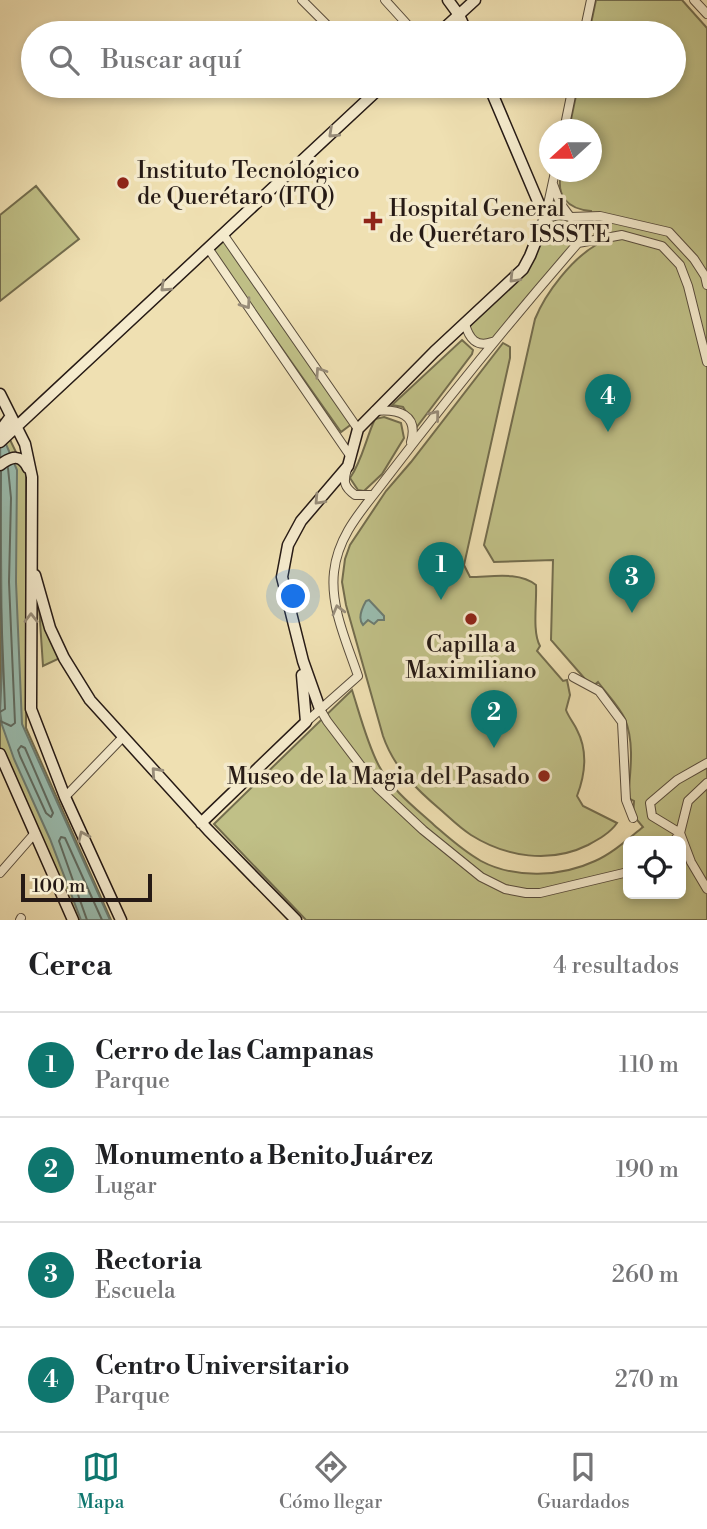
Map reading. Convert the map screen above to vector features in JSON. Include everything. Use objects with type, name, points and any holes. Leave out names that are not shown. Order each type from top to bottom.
[{"type":"street","points":[[302,0],[323,21]]},
{"type":"street","points":[[385,0],[404,21]]},
{"type":"street","points":[[448,0],[462,21]]},
{"type":"street","points":[[452,21],[475,0]]},
{"type":"street","points":[[587,21],[591,0]]},
{"type":"street","points":[[694,0],[707,14]]},
{"type":"street","points":[[2,435],[13,421],[208,248],[369,98]]},
{"type":"street","points":[[494,98],[545,218]]},
{"type":"street","points":[[566,119],[571,98]]},
{"type":"street","points":[[373,495],[355,495],[346,488],[344,480],[358,429],[523,269],[545,218],[553,184]]},
{"type":"street","points":[[201,823],[358,676],[334,597],[334,569],[346,533],[410,445],[578,243],[579,229],[560,203],[553,184]]},
{"type":"street","points":[[545,218],[560,215],[571,218],[600,216],[668,232],[694,259],[705,276],[707,285]]},
{"type":"street","points":[[622,235],[623,221]]},
{"type":"street","points":[[223,234],[358,429]]},
{"type":"street","points":[[578,243],[622,235],[662,246],[680,265],[707,362]]},
{"type":"street","points":[[208,248],[350,462]]},
{"type":"street","points":[[465,324],[470,337],[476,342],[484,345],[494,341]]},
{"type":"street","points":[[0,394],[29,455],[32,477],[31,709],[65,797],[121,920]]},
{"type":"street","points":[[375,411],[397,411],[406,416],[412,424],[410,445]]},
{"type":"street","points":[[0,465],[11,458],[21,458],[32,477]]},
{"type":"street","points":[[350,462],[339,479],[311,509],[288,545],[282,577],[303,661],[327,721],[377,787],[423,830],[481,877],[505,889],[540,893],[623,873]]},
{"type":"street","points":[[31,555],[50,628],[64,658],[90,700],[201,823],[296,920]]},
{"type":"street","points":[[303,661],[301,670],[306,722]]},
{"type":"street","points":[[573,677],[598,691],[622,722],[626,800],[633,818]]},
{"type":"street","points":[[65,797],[123,737]]},
{"type":"street","points":[[0,754],[73,920]]},
{"type":"street","points":[[707,763],[677,780],[650,803],[652,816],[681,833],[691,862],[707,889]]},
{"type":"street","points":[[678,836],[688,800],[707,783]]},
{"type":"street","points":[[0,873],[35,833]]},
{"type":"green space","points":[[596,0],[682,0],[707,28],[707,920],[306,920],[214,824],[352,690],[371,748],[390,783],[445,835],[481,861],[508,871],[553,873],[602,858],[623,844],[623,899],[686,899],[686,836],[632,836],[643,827],[633,815],[634,801],[628,798],[631,748],[625,719],[598,682],[592,687],[551,640],[553,560],[494,562],[484,545],[535,319],[561,277],[596,245],[591,211],[570,204],[565,200],[560,182],[602,182],[602,119],[571,119],[575,98],[686,98],[686,21],[592,21]]},
{"type":"green space","points":[[36,186],[79,239],[0,301],[0,215]]},
{"type":"green space","points":[[571,217],[579,229],[578,243],[494,341],[484,345],[467,330],[485,307],[511,283],[545,218]]},
{"type":"green space","points":[[223,239],[353,423],[341,432],[211,248]]},
{"type":"green space","points":[[462,340],[473,350],[472,354],[416,428],[403,407],[392,405]]},
{"type":"green space","points":[[503,343],[510,347],[510,358],[464,565],[470,577],[513,576],[536,585],[535,625],[540,646],[537,651],[563,681],[567,680],[570,695],[566,710],[583,746],[582,780],[577,796],[583,806],[617,823],[608,833],[588,845],[559,855],[513,853],[485,843],[456,823],[407,777],[393,758],[383,736],[342,582],[350,545],[386,491]]},
{"type":"green space","points":[[384,417],[401,423],[404,438],[382,474],[364,491],[358,490],[350,478],[375,419]]},
{"type":"green space","points":[[0,419],[26,473],[26,728],[111,920],[74,920],[0,749]]},
{"type":"green space","points":[[39,606],[60,658],[43,666]]},
{"type":"water","points":[[0,430],[17,470],[16,582],[22,724],[110,920],[81,920],[2,725]]},
{"type":"water","points":[[369,600],[384,616],[384,620],[378,620],[374,624],[368,620],[363,625],[361,613]]},
{"type":"place","name":"Instituto Tecnológico de Querétaro (ITQ)","points":[[123,183]]},
{"type":"place","name":"Hospital General de Querétaro ISSSTE","points":[[373,221]]},
{"type":"place","name":"Centro Universitario","points":[[608,432]]},
{"type":"place","name":"Cerro de las Campanas","points":[[441,600]]},
{"type":"place","name":"Rectoria","points":[[632,613]]},
{"type":"place","name":"Capilla a Maximiliano","points":[[471,619]]},
{"type":"place","name":"Monumento a Benito Juárez","points":[[494,748]]},
{"type":"place","name":"Museo de la Magia del Pasado","points":[[544,776]]}]
